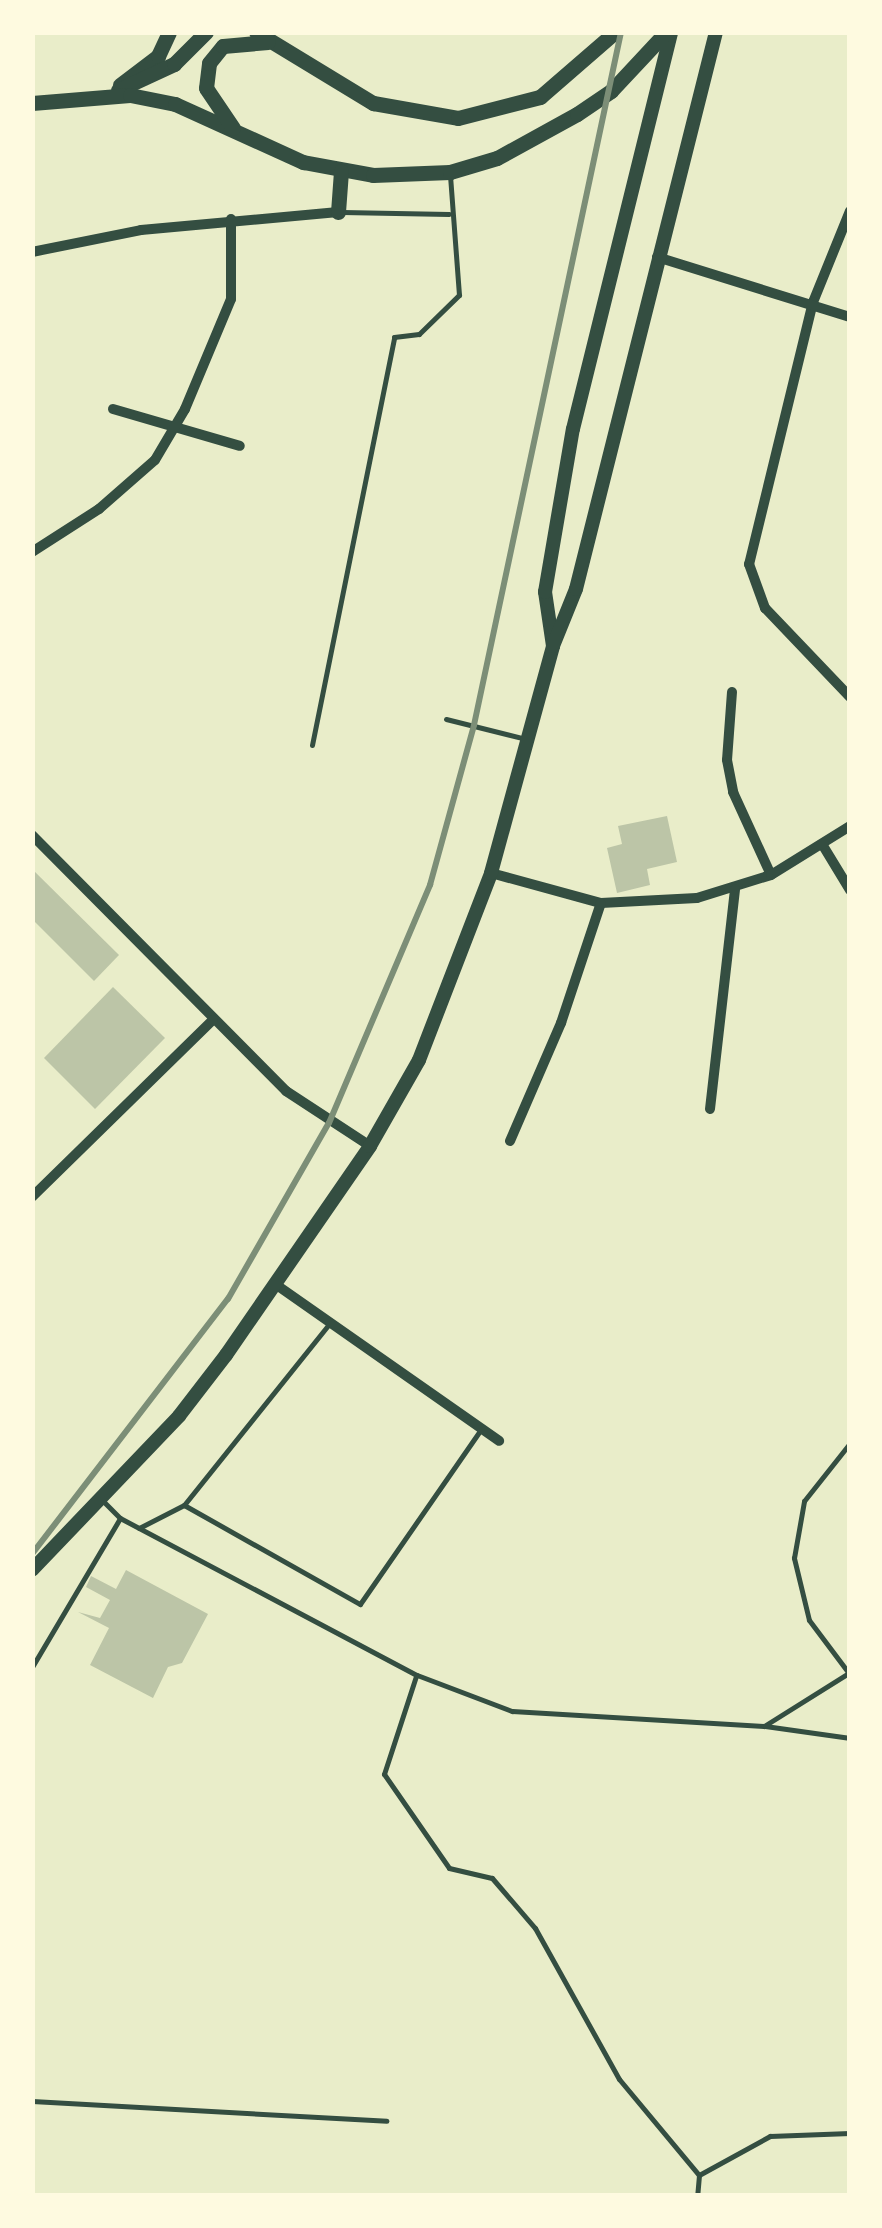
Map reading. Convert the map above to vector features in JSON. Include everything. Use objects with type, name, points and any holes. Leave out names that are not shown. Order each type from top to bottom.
[{"type":"main road","points":[[109,93],[158,56],[169,32]]},
{"type":"main road","points":[[32,104],[109,93],[174,64],[206,32]]},
{"type":"main road","points":[[256,32],[373,103],[458,118],[540,96],[616,32]]},
{"type":"main road","points":[[109,93],[175,104],[236,132],[341,171],[450,172],[497,158],[577,114],[611,91],[668,32]]},
{"type":"main road","points":[[553,646],[545,592],[574,430],[668,32]]},
{"type":"main road","points":[[32,1570],[103,1502],[180,1416],[278,1286],[370,1146],[419,1060],[491,872],[553,646],[576,590],[716,32]]},
{"type":"main road","points":[[236,132],[206,88],[209,63],[223,46],[272,42]]},
{"type":"main road","points":[[338,212],[341,171]]},
{"type":"street","points":[[850,211],[813,302],[750,564],[765,608],[850,697]]},
{"type":"street","points":[[32,252],[231,219],[338,212]]},
{"type":"street","points":[[32,552],[121,492],[156,460],[176,426],[231,299],[231,219]]},
{"type":"street","points":[[658,257],[813,302],[850,317]]},
{"type":"street","points":[[114,409],[240,446]]},
{"type":"street","points":[[732,692],[727,760],[733,792],[770,874]]},
{"type":"street","points":[[491,872],[601,904],[664,902],[734,889],[770,874],[850,826]]},
{"type":"street","points":[[32,836],[286,1091],[370,1146]]},
{"type":"street","points":[[822,844],[850,890]]},
{"type":"street","points":[[710,1109],[734,889]]},
{"type":"street","points":[[510,1141],[560,1023],[601,904]]},
{"type":"street","points":[[32,1197],[213,1020]]},
{"type":"street","points":[[278,1286],[498,1441]]},
{"type":"lane","points":[[312,745],[394,337],[419,334],[459,295],[449,214],[450,172]]},
{"type":"lane","points":[[338,212],[449,214]]},
{"type":"lane","points":[[446,719],[528,740]]},
{"type":"lane","points":[[139,1528],[184,1505],[330,1322]]},
{"type":"lane","points":[[184,1505],[360,1604],[481,1428]]},
{"type":"lane","points":[[764,1726],[822,1696],[849,1672],[809,1620],[794,1558],[804,1501],[850,1443]]},
{"type":"lane","points":[[103,1502],[120,1518],[416,1675],[512,1711],[764,1726],[850,1738]]},
{"type":"lane","points":[[32,1668],[120,1518]]},
{"type":"lane","points":[[416,1675],[384,1774],[449,1868],[492,1878],[535,1928],[619,2079],[698,2174],[698,2196]]},
{"type":"lane","points":[[32,2101],[386,2122]]},
{"type":"lane","points":[[698,2174],[770,2136],[850,2133]]},
{"type":"building","points":[[667,816],[677,862],[647,869],[650,885],[617,893],[607,848],[622,844],[618,826]]},
{"type":"building","points":[[32,869],[119,955],[94,981],[32,919]]},
{"type":"building","points":[[113,987],[165,1038],[95,1109],[44,1058]]},
{"type":"building","points":[[126,1570],[208,1614],[182,1663],[168,1667],[153,1698],[90,1665],[109,1628],[78,1612],[100,1618],[110,1600],[86,1587],[91,1576],[116,1589]]},
{"type":"railway","points":[[32,1554],[228,1299],[329,1123],[430,885],[474,725],[621,32]]}]
